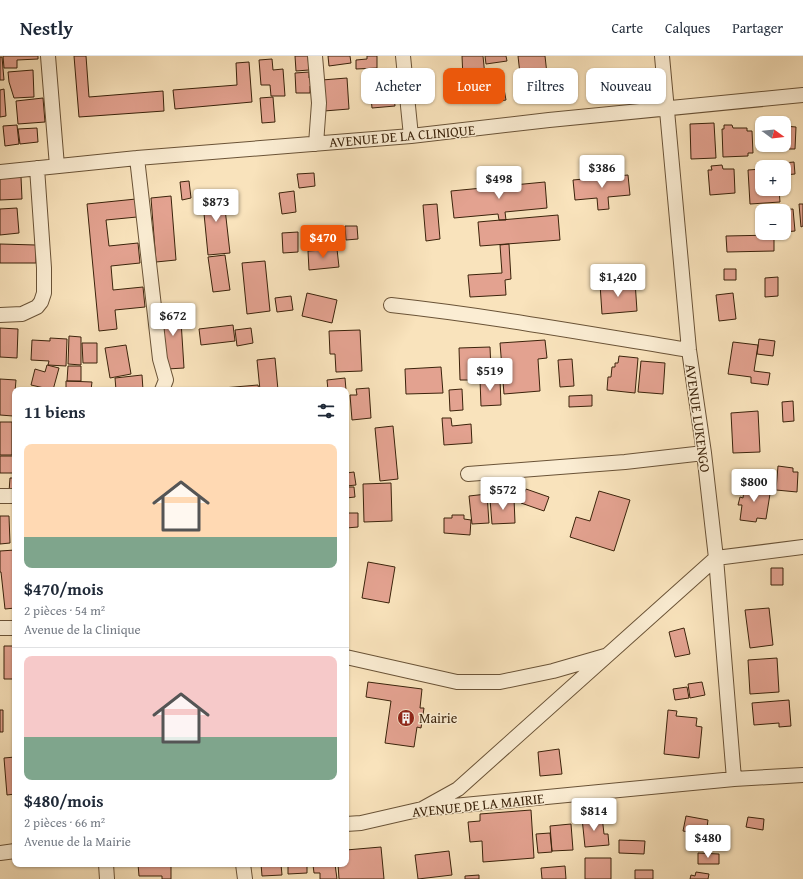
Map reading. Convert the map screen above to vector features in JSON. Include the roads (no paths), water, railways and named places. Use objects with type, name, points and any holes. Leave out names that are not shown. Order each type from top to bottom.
[{"type":"street","points":[[48,56],[58,166]]},
{"type":"street","points":[[315,56],[318,102],[316,144]]},
{"type":"street","points":[[403,56],[411,136]]},
{"type":"street","name":"AVENUE LUKENGO","points":[[662,56],[689,350],[704,453],[716,558],[734,779]]},
{"type":"street","name":"AVENUE DE LA CLINIQUE","points":[[0,172],[137,158],[411,136],[550,120],[803,95]]},
{"type":"street","points":[[137,158],[160,359],[168,387]]},
{"type":"street","points":[[0,315],[22,314],[37,307],[41,302],[44,293],[44,268],[37,168]]},
{"type":"street","points":[[391,305],[517,322],[689,350]]},
{"type":"street","points":[[468,474],[625,462],[704,453]]},
{"type":"street","points":[[0,496],[12,496]]},
{"type":"street","points":[[422,809],[458,789],[716,558],[803,547]]},
{"type":"street","points":[[0,628],[12,628]]},
{"type":"street","points":[[349,658],[457,682],[500,682],[553,671],[609,654]]},
{"type":"street","name":"AVENUE DE LA MAIRIE","points":[[349,824],[361,823],[422,809],[734,779],[803,775]]},
{"type":"street","points":[[0,853],[12,851]]},
{"type":"street","points":[[106,867],[107,879]]},
{"type":"street","points":[[243,867],[245,879]]},
{"type":"place","name":"Mairie","points":[[406,718]]}]
